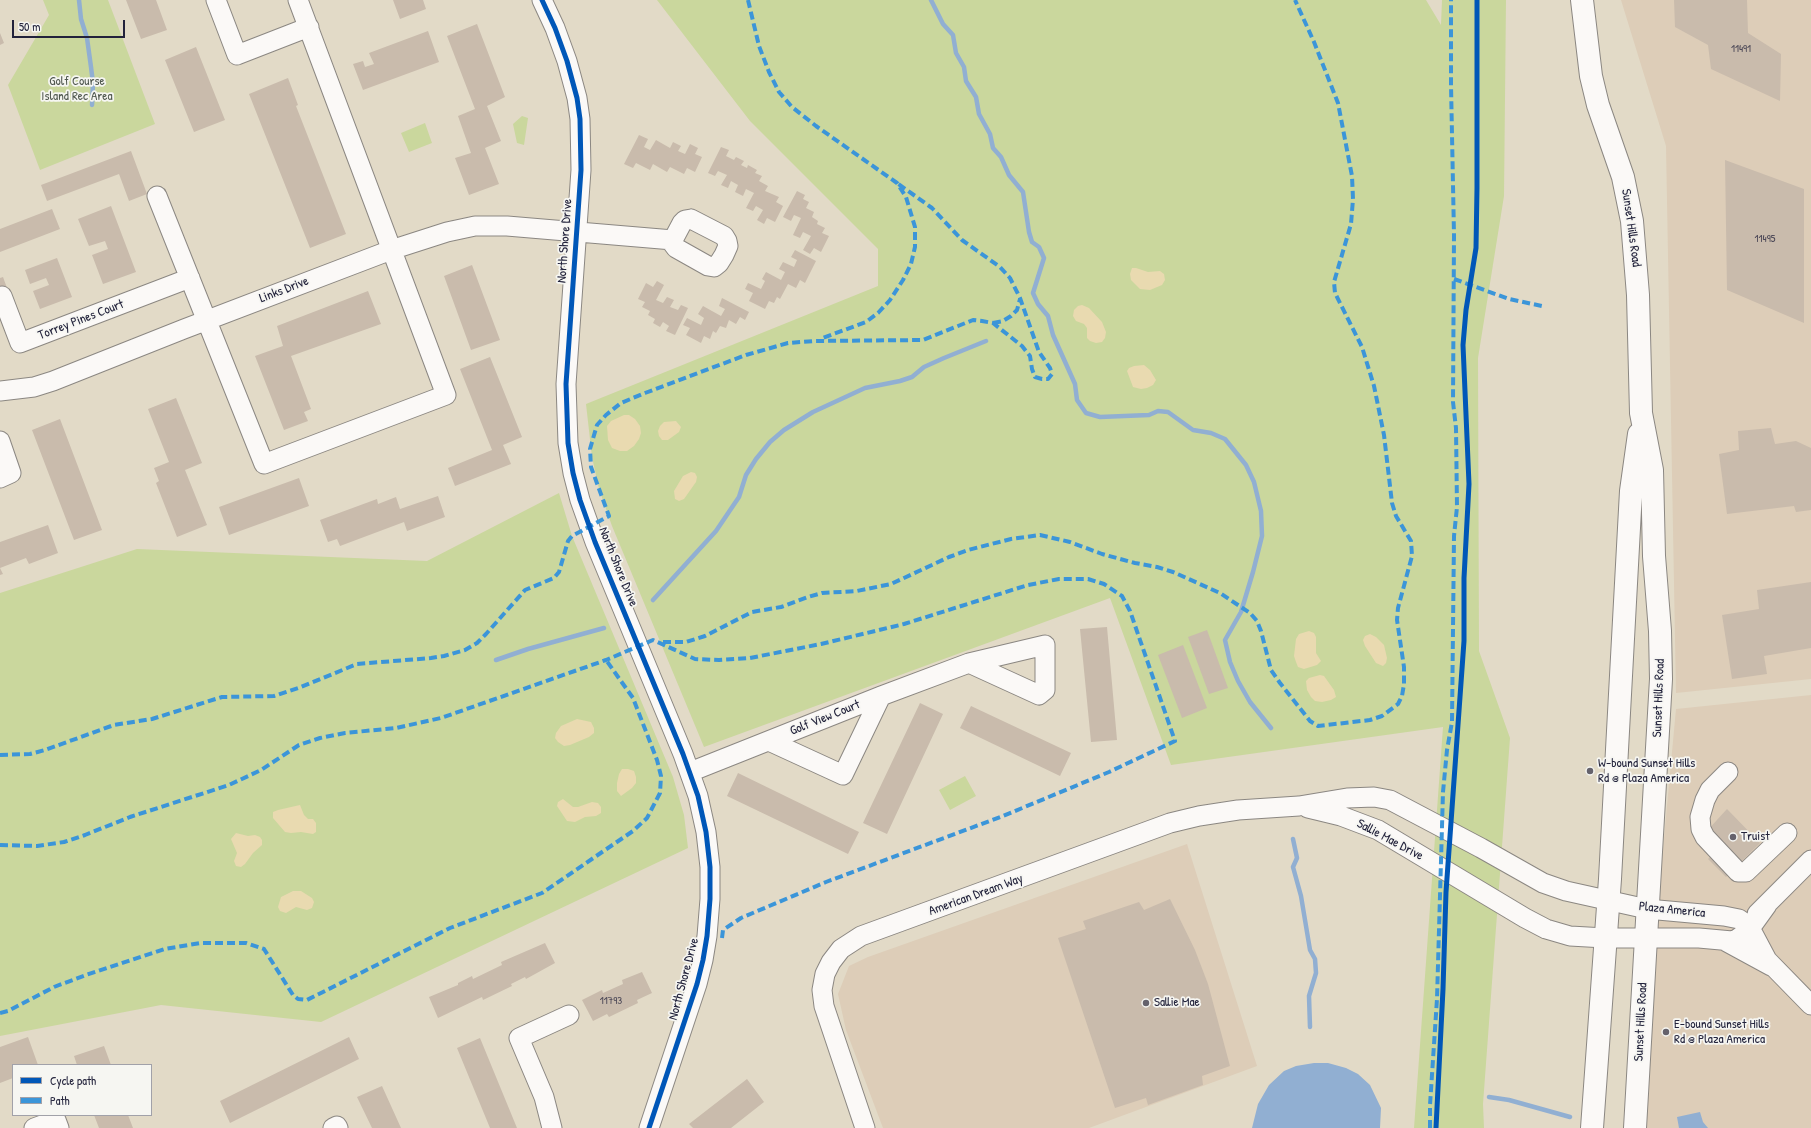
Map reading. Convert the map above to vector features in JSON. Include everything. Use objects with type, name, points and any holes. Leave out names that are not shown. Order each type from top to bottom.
[{"type":"main road","name":"Sunset Hills Road","points":[[1582,0],[1591,76],[1598,105],[1623,177],[1632,221],[1638,296],[1642,413],[1652,470],[1654,556],[1660,631],[1661,679],[1635,1128]]},
{"type":"main road","name":"Sunset Hills Road","points":[[1592,1128],[1608,902],[1631,491],[1642,413]]},
{"type":"street","points":[[216,0],[237,55],[309,27]]},
{"type":"street","points":[[157,196],[264,464],[446,395],[298,0]]},
{"type":"street","name":"North Shore Drive","points":[[542,0],[561,43],[577,98],[581,143],[565,406],[568,443],[573,473],[580,500],[595,542],[690,772],[698,796],[706,832],[710,867],[710,899],[707,936],[697,984],[649,1128]]},
{"type":"street","name":"Links Drive","points":[[0,391],[34,387],[53,382],[207,320],[391,250],[447,232],[475,226],[507,226],[674,240]]},
{"type":"street","name":"Torrey Pines Court","points":[[2,296],[20,343],[190,278]]},
{"type":"street","points":[[0,441],[10,474],[0,478]]},
{"type":"street","name":"Golf View Court","points":[[690,772],[881,696],[970,663]]},
{"type":"street","name":"Golf View Court","points":[[769,741],[843,775],[881,696]]},
{"type":"street","points":[[1728,772],[1710,790],[1705,800],[1700,818],[1701,829],[1705,837],[1738,872],[1746,872],[1787,834]]},
{"type":"street","name":"Sallie Mae Drive","points":[[1299,806],[1346,798],[1374,797],[1390,800],[1481,848],[1543,883],[1566,891],[1608,902]]},
{"type":"street","name":"Sallie Mae Drive","points":[[1299,806],[1359,822],[1378,830],[1421,857],[1546,929],[1570,936],[1605,938]]},
{"type":"street","name":"American Dream Way","points":[[865,1128],[824,1006],[822,990],[825,974],[831,962],[847,944],[861,936],[1170,824],[1199,816],[1238,810],[1299,806]]},
{"type":"street","points":[[1725,941],[1737,939],[1750,929],[1772,900],[1811,860]]},
{"type":"street","name":"Plaza America","points":[[1608,902],[1648,909],[1743,919],[1754,916],[1772,900]]},
{"type":"street","points":[[1735,918],[1744,922],[1750,929],[1764,955],[1811,1005]]},
{"type":"street","name":"Plaza America","points":[[1605,938],[1699,938],[1725,941]]},
{"type":"street","points":[[1725,941],[1780,973]]},
{"type":"street","points":[[552,1128],[544,1097],[519,1038],[569,1015]]},
{"type":"street","points":[[34,1128],[56,1120],[59,1128]]},
{"type":"street","points":[[333,1128],[337,1126],[338,1128]]},
{"type":"shaded area","points":[[1621,0],[1811,0],[1811,679],[1676,693],[1666,146]]},
{"type":"shaded area","points":[[1811,695],[1811,1128],[1637,1128],[1676,709]]},
{"type":"shaded area","points":[[1187,844],[1257,1066],[1089,1128],[883,1128],[846,1030],[838,994],[849,966],[868,957]]},
{"type":"green space","name":"Golf Course Island Rec Area","points":[[43,0],[108,0],[155,124],[40,170],[8,85],[49,15]]},
{"type":"green space","points":[[657,0],[1426,0],[1441,25],[1442,0],[1506,0],[1504,196],[1478,358],[1479,651],[1510,738],[1483,1104],[1484,1128],[1414,1128],[1443,727],[1171,765],[1110,598],[704,747],[612,526],[599,489],[592,457],[586,404],[878,286],[878,249],[750,121]]},
{"type":"green space","points":[[522,116],[528,118],[524,145],[517,143],[513,124]]},
{"type":"green space","points":[[425,123],[432,143],[409,152],[401,133]]},
{"type":"green space","points":[[559,493],[572,536],[673,777],[684,815],[688,848],[321,1022],[161,1005],[0,1036],[0,593],[137,549],[427,561]]},
{"type":"green space","points":[[965,776],[976,796],[950,810],[939,790]]},
{"type":"sand","points":[[1132,268],[1148,272],[1160,271],[1164,274],[1165,280],[1162,285],[1150,290],[1140,289],[1131,280],[1130,274]]},
{"type":"sand","points":[[1082,305],[1089,308],[1102,322],[1106,332],[1105,338],[1102,342],[1096,343],[1090,341],[1087,338],[1087,328],[1084,324],[1076,321],[1073,316],[1074,310],[1078,306]]},
{"type":"sand","points":[[1144,365],[1150,370],[1156,380],[1153,385],[1147,388],[1141,389],[1133,387],[1127,371],[1129,368],[1134,366]]},
{"type":"sand","points":[[624,415],[629,415],[635,419],[640,426],[641,433],[634,446],[627,451],[620,451],[612,448],[608,440],[607,426],[611,421]]},
{"type":"sand","points":[[676,421],[681,427],[679,432],[668,440],[662,440],[658,431],[660,426],[664,422]]},
{"type":"sand","points":[[691,472],[695,473],[697,477],[696,482],[684,499],[679,501],[675,499],[674,491],[683,476]]},
{"type":"sand","points":[[1309,631],[1314,633],[1316,637],[1316,653],[1321,661],[1317,665],[1304,669],[1298,667],[1294,656],[1296,639],[1299,634]]},
{"type":"sand","points":[[1370,634],[1376,637],[1384,645],[1387,658],[1386,663],[1383,666],[1376,663],[1365,646],[1363,640],[1365,636]]},
{"type":"sand","points":[[1320,675],[1324,676],[1334,690],[1336,697],[1331,700],[1322,702],[1315,701],[1307,690],[1306,681],[1309,678]]},
{"type":"sand","points":[[577,719],[591,722],[594,728],[594,733],[589,737],[564,746],[555,738],[556,733],[561,726]]},
{"type":"sand","points":[[622,769],[634,771],[636,783],[621,796],[617,791],[617,783]]},
{"type":"sand","points":[[563,799],[573,807],[578,807],[592,802],[598,803],[601,807],[601,813],[596,816],[585,817],[575,822],[567,821],[557,806],[558,802]]},
{"type":"sand","points":[[300,805],[304,815],[308,819],[313,819],[316,823],[316,832],[313,834],[285,832],[273,818],[273,812]]},
{"type":"sand","points":[[236,833],[248,836],[255,835],[260,837],[262,840],[262,845],[241,867],[236,866],[234,861],[237,853],[231,839]]},
{"type":"sand","points":[[293,891],[301,891],[312,898],[314,902],[312,908],[307,910],[296,907],[286,913],[280,911],[278,907],[281,897]]},
{"type":"water","points":[[1314,1063],[1328,1063],[1346,1068],[1358,1074],[1370,1085],[1381,1108],[1380,1128],[1252,1128],[1258,1104],[1269,1085],[1284,1071],[1296,1066]]},
{"type":"water","points":[[1700,1112],[1703,1122],[1708,1128],[1679,1128],[1677,1117]]},
{"type":"building","points":[[126,0],[156,0],[167,30],[141,39]]},
{"type":"building","points":[[393,0],[423,0],[426,9],[400,19]]},
{"type":"building","points":[[1674,0],[1747,0],[1748,33],[1781,54],[1780,101],[1711,69],[1708,45],[1675,27]]},
{"type":"building","points":[[477,24],[505,97],[487,106],[501,141],[485,148],[499,184],[469,195],[455,158],[471,153],[458,116],[475,109],[447,36]]},
{"type":"building","points":[[428,31],[439,62],[363,90],[353,64],[363,61],[365,67],[374,64],[369,53]]},
{"type":"building","points":[[0,33],[4,43],[0,45]]},
{"type":"building","points":[[196,47],[225,120],[194,132],[165,60]]},
{"type":"building","points":[[288,78],[298,105],[296,106],[346,234],[310,248],[249,94]]},
{"type":"building","points":[[639,135],[648,139],[644,147],[650,150],[656,140],[670,148],[673,142],[681,146],[678,151],[685,154],[690,144],[698,148],[695,154],[702,157],[695,172],[687,168],[684,174],[670,167],[667,172],[653,164],[650,170],[636,163],[633,168],[624,164]]},
{"type":"building","points":[[721,147],[729,150],[726,156],[734,160],[736,157],[744,161],[741,165],[747,168],[748,165],[757,170],[755,173],[762,176],[759,181],[768,186],[765,191],[779,197],[776,202],[783,206],[775,222],[767,218],[764,224],[757,220],[763,210],[756,206],[753,211],[746,208],[754,193],[746,189],[743,196],[735,192],[738,185],[731,181],[728,188],[721,185],[727,175],[718,171],[715,176],[708,173]]},
{"type":"building","points":[[131,151],[147,194],[129,201],[119,174],[47,201],[41,185]]},
{"type":"building","points":[[1725,160],[1804,189],[1804,323],[1727,290]]},
{"type":"building","points":[[797,191],[805,195],[803,199],[809,202],[806,208],[814,212],[812,217],[818,221],[817,224],[825,228],[822,233],[829,236],[821,252],[814,248],[810,254],[803,250],[811,236],[803,232],[800,238],[793,235],[801,218],[794,215],[791,221],[783,217]]},
{"type":"building","points":[[111,206],[136,272],[103,284],[92,255],[108,249],[105,241],[89,246],[78,219]]},
{"type":"building","points":[[52,209],[60,229],[0,252],[0,229]]},
{"type":"building","points":[[795,250],[816,261],[805,283],[800,280],[796,288],[788,284],[780,299],[777,297],[774,303],[769,301],[765,309],[749,301],[753,293],[745,289],[748,283],[761,289],[765,281],[762,279],[766,272],[781,280],[785,272],[779,269],[783,262],[794,267],[797,260],[791,257]]},
{"type":"building","points":[[57,258],[72,297],[40,309],[33,291],[49,285],[46,278],[30,284],[25,270]]},
{"type":"building","points":[[472,265],[500,340],[471,350],[444,276]]},
{"type":"building","points":[[3,277],[7,288],[0,291],[0,278]]},
{"type":"building","points":[[657,281],[664,285],[656,300],[663,303],[667,297],[674,300],[670,307],[678,310],[681,305],[688,308],[675,335],[666,331],[669,326],[663,322],[660,327],[653,323],[655,319],[648,315],[650,311],[642,307],[645,302],[638,299],[646,283],[653,287]]},
{"type":"building","points":[[368,291],[381,324],[291,356],[311,409],[304,412],[308,421],[284,430],[255,356],[283,346],[277,326]]},
{"type":"building","points":[[722,298],[749,312],[745,320],[740,317],[736,324],[729,320],[726,328],[720,326],[716,333],[713,331],[710,339],[704,336],[701,343],[686,335],[690,328],[683,325],[687,318],[701,325],[704,318],[698,314],[703,306],[721,316],[725,309],[719,306]]},
{"type":"building","points":[[490,357],[522,437],[503,445],[511,464],[455,486],[448,468],[492,450],[460,369]]},
{"type":"building","points":[[176,398],[202,463],[185,470],[207,525],[177,537],[156,483],[159,481],[154,468],[169,462],[148,409]]},
{"type":"building","points":[[60,419],[102,530],[74,540],[32,430]]},
{"type":"building","points":[[1771,428],[1775,444],[1796,441],[1811,448],[1811,510],[1796,512],[1794,506],[1727,514],[1719,454],[1739,450],[1738,431]]},
{"type":"building","points":[[299,478],[309,506],[229,535],[219,507]]},
{"type":"building","points":[[438,496],[445,517],[407,531],[404,522],[340,546],[337,539],[328,542],[320,520],[377,499],[378,504],[396,497],[400,509]]},
{"type":"building","points":[[48,525],[58,553],[29,564],[26,558],[0,568],[0,542]]},
{"type":"building","points":[[0,568],[3,574],[0,575]]},
{"type":"building","points":[[1811,582],[1811,648],[1764,656],[1767,674],[1732,679],[1722,615],[1759,609],[1757,590]]},
{"type":"building","points":[[1107,627],[1117,740],[1091,742],[1080,629]]},
{"type":"building","points":[[1207,630],[1228,688],[1209,694],[1188,637]]},
{"type":"building","points":[[1183,645],[1207,708],[1182,718],[1158,655]]},
{"type":"building","points":[[920,703],[943,714],[887,834],[863,823]]},
{"type":"building","points":[[971,706],[1071,753],[1060,776],[960,728]]},
{"type":"building","points":[[738,773],[859,832],[848,854],[727,796]]},
{"type":"building","name":"Truist","points":[[1727,809],[1760,843],[1726,877],[1708,859],[1721,846],[1706,832]]},
{"type":"building","name":"Sallie Mae","points":[[1170,899],[1195,950],[1208,984],[1230,1066],[1202,1076],[1203,1085],[1148,1105],[1146,1098],[1115,1108],[1058,938],[1086,929],[1083,921],[1139,902],[1144,910]]},
{"type":"building","points":[[545,943],[555,963],[526,979],[525,977],[511,984],[512,986],[483,1000],[482,997],[438,1018],[429,997],[458,985],[458,983],[472,976],[473,979],[502,965],[501,962]]},
{"type":"building","points":[[642,972],[652,993],[637,1000],[638,1003],[609,1017],[607,1014],[593,1021],[582,1000],[602,990],[603,993],[623,984],[622,980]]},
{"type":"building","points":[[28,1037],[38,1064],[12,1064],[12,1078],[0,1083],[0,1047]]},
{"type":"building","points":[[349,1037],[359,1059],[230,1123],[220,1101]]},
{"type":"building","points":[[480,1038],[517,1128],[490,1128],[457,1048]]},
{"type":"building","points":[[104,1046],[111,1064],[77,1064],[74,1056]]},
{"type":"building","points":[[747,1079],[764,1102],[731,1128],[693,1128],[689,1124]]},
{"type":"building","points":[[382,1086],[401,1128],[372,1128],[357,1097]]},
{"type":"building","points":[[94,1116],[128,1116],[133,1128],[99,1128]]},
{"type":"waterway","points":[[79,0],[81,19],[87,38],[93,83],[92,105]]},
{"type":"waterway","points":[[931,0],[943,24],[953,35],[956,53],[964,67],[966,81],[976,97],[979,114],[990,134],[993,148],[1001,157],[1009,175],[1023,192],[1032,242],[1039,247],[1044,258],[1033,293],[1038,304],[1048,316],[1053,335],[1075,384],[1077,400],[1086,413],[1100,417],[1149,415],[1158,411],[1168,412],[1193,430],[1211,433],[1225,439],[1246,465],[1254,482],[1261,511],[1262,536],[1241,612],[1225,640],[1230,662],[1238,681],[1250,702],[1271,728]]},
{"type":"waterway","points":[[653,600],[716,531],[739,497],[746,475],[756,459],[770,442],[784,430],[813,412],[865,388],[912,377],[924,367],[986,341]]},
{"type":"waterway","points":[[496,660],[528,649],[604,628]]},
{"type":"waterway","points":[[1293,839],[1297,858],[1293,867],[1301,896],[1310,950],[1315,959],[1316,973],[1309,996],[1310,1027]]},
{"type":"waterway","points":[[1489,1097],[1509,1100],[1570,1117]]},
{"type":"marked path","points":[[748,0],[759,46],[779,92],[792,107],[816,126],[897,183],[906,197],[915,227],[915,247],[911,264],[890,300],[878,313],[866,322],[820,339]]},
{"type":"marked path","points":[[663,642],[686,642],[705,636],[752,612],[781,607],[822,593],[857,591],[891,584],[949,557],[968,550],[1011,539],[1040,535],[1070,542],[1102,554],[1173,572],[1220,593],[1250,613],[1257,621],[1261,631],[1271,670],[1310,721],[1318,726],[1370,720],[1382,716],[1398,704],[1402,696],[1404,684],[1404,667],[1397,620],[1398,608],[1412,556],[1411,541],[1396,516],[1392,503],[1384,435],[1374,386],[1362,347],[1335,293],[1334,282],[1351,224],[1353,199],[1352,176],[1338,103],[1314,42],[1295,0]]},
{"type":"marked path","points":[[1430,1128],[1430,1105],[1437,999],[1443,792],[1447,750],[1452,722],[1454,536],[1457,507],[1456,428],[1453,402],[1454,235],[1451,0]]},
{"type":"marked path","points":[[0,755],[30,754],[114,725],[152,719],[222,697],[274,696],[301,687],[357,664],[431,658],[465,650],[477,643],[525,590],[554,578],[559,572],[568,541],[572,536],[609,516],[591,467],[590,449],[597,425],[606,415],[621,403],[746,355],[788,343],[814,341],[923,340],[973,320],[993,323],[1022,346],[1030,356],[1035,377],[1048,379],[1052,374],[1050,368],[1039,352],[1020,298],[1010,278],[1000,267],[962,240],[932,208],[897,183]]},
{"type":"marked path","points":[[1454,279],[1509,299],[1542,306]]},
{"type":"marked path","points":[[993,323],[1003,321],[1011,316],[1017,310],[1020,299]]},
{"type":"marked path","points":[[0,845],[37,846],[64,842],[130,817],[229,785],[261,770],[299,745],[320,738],[345,733],[396,728],[441,718],[606,660],[653,640],[695,659],[719,660],[750,658],[821,644],[904,624],[1028,585],[1059,579],[1088,579],[1104,584],[1122,596],[1130,611],[1175,741],[1109,772],[1003,816],[826,882],[741,918],[723,930],[722,938]]},
{"type":"marked path","points":[[0,1013],[8,1011],[54,987],[86,975],[165,949],[200,943],[246,943],[264,949],[293,995],[298,999],[307,1000],[450,928],[542,893],[633,831],[647,818],[660,793],[661,776],[657,760],[633,698],[606,660]]},
{"type":"cycle path","points":[[542,0],[555,28],[567,61],[577,98],[580,119],[581,170],[566,384],[568,443],[573,473],[580,500],[595,542],[683,754],[698,796],[706,832],[710,867],[710,899],[707,936],[703,960],[697,984],[649,1128]]},
{"type":"cycle path","points":[[1436,1128],[1446,892],[1464,641],[1464,578],[1469,484],[1463,345],[1466,310],[1476,248],[1477,0]]},
{"type":"place","name":"W-bound Sunset Hills Rd @ Plaza America","points":[[1590,771]]},
{"type":"place","name":"Truist","points":[[1733,837]]},
{"type":"place","name":"Sallie Mae","points":[[1146,1003]]},
{"type":"place","name":"E-bound Sunset Hills Rd @ Plaza America","points":[[1666,1032]]}]
